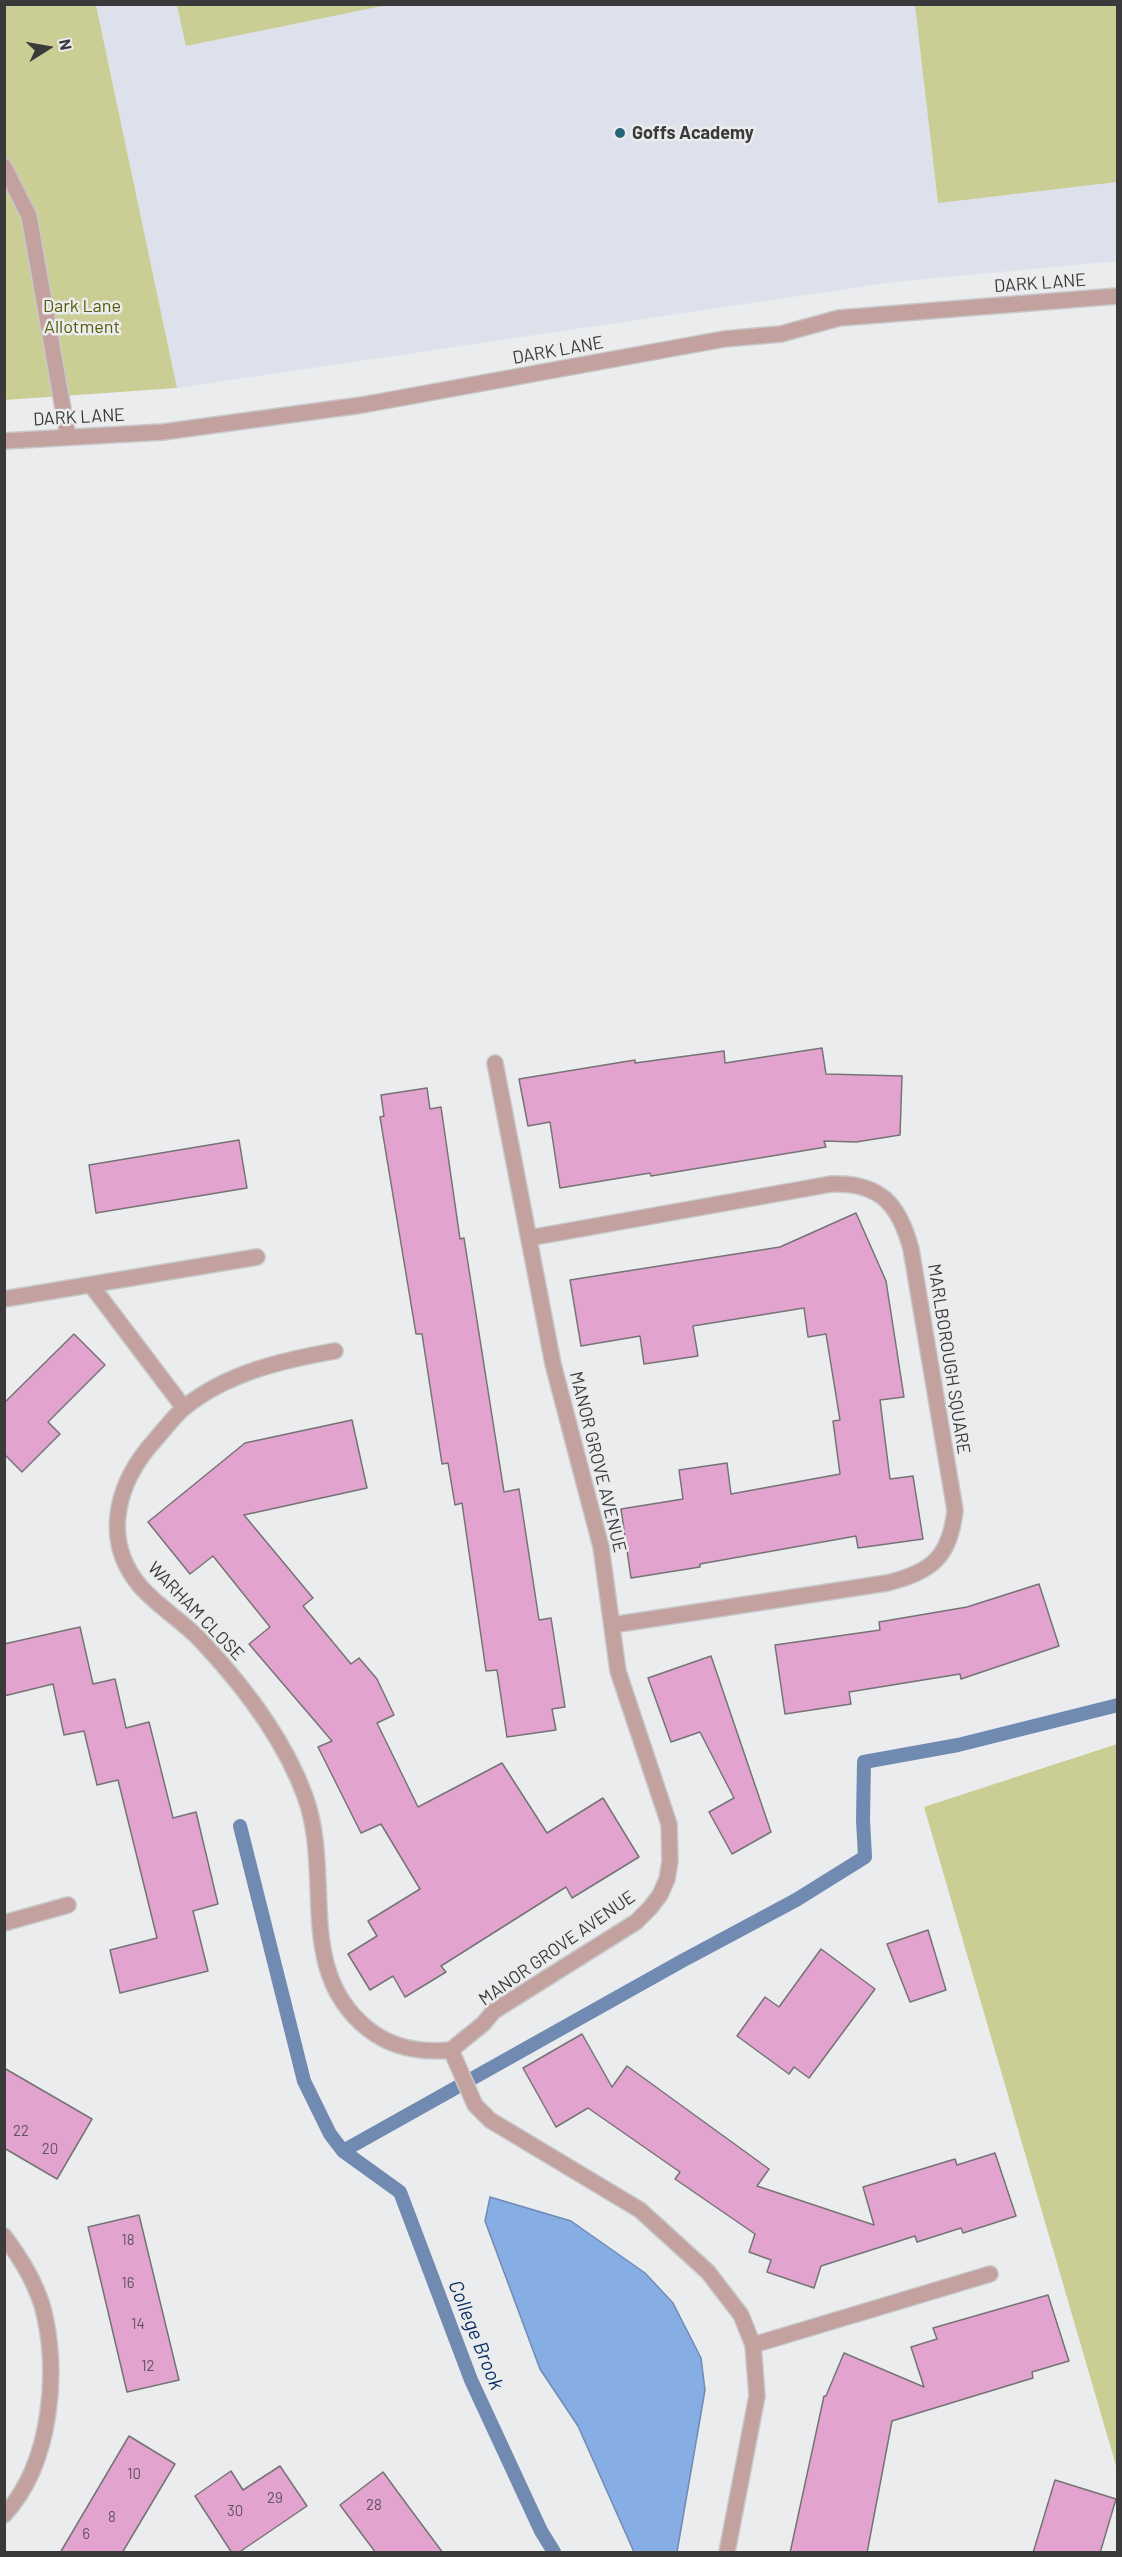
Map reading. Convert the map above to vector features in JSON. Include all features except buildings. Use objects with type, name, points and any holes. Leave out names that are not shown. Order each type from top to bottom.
[{"type":"street","points":[[4,166],[29,216],[68,437]]},
{"type":"street","name":"DARK LANE","points":[[4,441],[163,432],[362,405],[724,339],[781,334],[839,318],[1118,296]]},
{"type":"street","name":"MANOR GROVE AVENUE","points":[[451,2050],[483,2024],[494,2011],[636,1922],[655,1902],[667,1879],[670,1862],[669,1824],[618,1671],[601,1547],[553,1364],[495,1063]]},
{"type":"street","name":"MARLBOROUGH SQUARE","points":[[529,1238],[831,1185],[849,1184],[874,1190],[898,1212],[911,1249],[955,1510],[949,1544],[941,1555],[918,1574],[887,1584],[612,1625]]},
{"type":"street","points":[[4,1299],[257,1257]]},
{"type":"street","points":[[91,1285],[184,1408]]},
{"type":"street","name":"WARHAM CLOSE","points":[[335,1351],[304,1357],[235,1377],[184,1408],[146,1450],[130,1474],[120,1498],[117,1523],[119,1546],[126,1565],[140,1586],[204,1643],[241,1687],[265,1719],[298,1779],[309,1807],[316,1839],[324,1962],[339,2000],[355,2019],[391,2044],[430,2052],[451,2050]]},
{"type":"street","points":[[4,1923],[68,1905]]},
{"type":"street","points":[[451,2050],[475,2105],[490,2120],[640,2210],[708,2272],[741,2315],[753,2344],[757,2396],[727,2553]]},
{"type":"street","points":[[4,2236],[26,2267],[41,2303],[48,2331],[52,2365],[50,2396],[37,2457],[25,2485],[4,2515]]},
{"type":"street","points":[[753,2344],[990,2274]]},
{"type":"shaded area","name":"Goffs Academy","points":[[96,5],[1117,5],[1117,261],[893,282],[177,388]]},
{"type":"green space","points":[[177,4],[387,5],[186,46]]},
{"type":"green space","name":"Dark Lane Allotment","points":[[5,5],[96,5],[177,388],[5,400]]},
{"type":"green space","points":[[915,5],[1117,5],[1117,182],[938,203]]},
{"type":"green space","points":[[1118,1744],[1117,2469],[924,1807]]},
{"type":"water","points":[[490,2197],[571,2221],[645,2273],[673,2303],[701,2358],[705,2390],[677,2552],[634,2552],[578,2426],[540,2369],[485,2221]]},
{"type":"waterway","points":[[343,2151],[682,1961],[796,1900],[865,1857],[864,1762],[958,1745],[1118,1705]]},
{"type":"waterway","name":"College Brook","points":[[240,1826],[304,2081],[330,2134],[343,2151],[400,2192],[471,2380],[541,2531],[554,2552]]},
{"type":"place","name":"Goffs Academy","points":[[620,133]]}]
